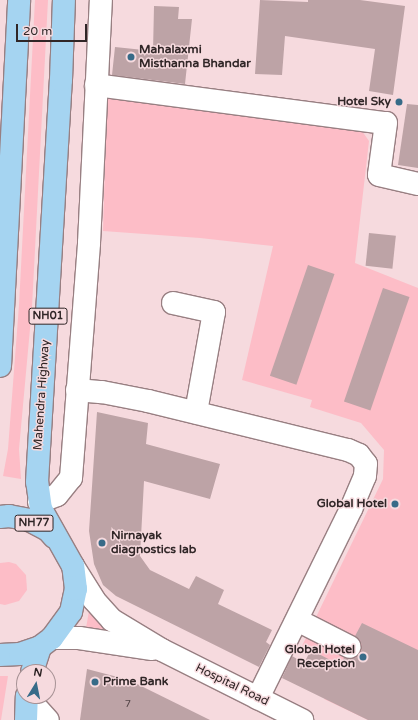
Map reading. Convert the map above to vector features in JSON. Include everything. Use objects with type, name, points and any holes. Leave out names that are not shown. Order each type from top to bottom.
[{"type":"highway","points":[[0,366],[19,0]]},
{"type":"highway","name":"Mahendra Highway","points":[[36,664],[46,642],[71,612],[76,589],[73,566],[41,509],[37,482],[61,96],[64,0]]},
{"type":"highway","name":"NH77","points":[[0,517],[9,516],[29,520],[48,530],[62,545]]},
{"type":"highway","points":[[0,655],[20,654],[46,642]]},
{"type":"highway","points":[[26,720],[27,704]]},
{"type":"street","points":[[39,502],[57,495],[71,478],[89,243],[101,0]]},
{"type":"street","points":[[96,85],[386,122],[379,175],[418,184]]},
{"type":"street","points":[[173,303],[214,312],[196,412]]},
{"type":"street","points":[[77,390],[102,392],[196,412],[348,450],[359,455],[366,464],[365,476],[351,509],[258,698]]},
{"type":"street","name":"Hospital Road","points":[[73,566],[94,600],[112,620],[162,650],[302,720]]},
{"type":"street","points":[[297,620],[350,647]]},
{"type":"street","name":"Hospital Road","points":[[46,642],[79,638],[162,650]]},
{"type":"street","points":[[34,704],[48,720]]},
{"type":"shaded area","points":[[35,0],[48,0],[32,307],[19,449],[21,479],[3,476],[8,449],[19,305]]},
{"type":"shaded area","points":[[107,96],[362,131],[369,141],[355,263],[418,288],[418,720],[368,720],[324,699],[340,665],[302,646],[383,479],[384,450],[361,423],[310,407],[312,400],[242,380],[273,246],[200,238],[103,231]]},
{"type":"shaded area","points":[[9,562],[16,564],[26,575],[27,590],[19,601],[5,605],[0,604],[0,563]]},
{"type":"shaded area","points":[[90,606],[118,631],[85,633]]},
{"type":"shaded area","points":[[0,676],[8,676],[1,720],[0,720]]},
{"type":"building","points":[[260,0],[308,2],[308,0],[360,0],[405,6],[393,95],[369,91],[375,49],[285,36],[282,75],[255,74]]},
{"type":"building","points":[[154,6],[179,7],[178,19],[192,19],[185,84],[112,75],[115,47],[153,51]]},
{"type":"building","points":[[407,104],[418,105],[418,168],[398,165]]},
{"type":"building","points":[[369,233],[396,236],[392,269],[366,266]]},
{"type":"building","points":[[308,265],[334,274],[296,385],[270,376]]},
{"type":"building","points":[[383,288],[409,297],[370,411],[344,401]]},
{"type":"building","points":[[97,412],[148,423],[146,444],[220,464],[210,499],[144,481],[140,556],[150,570],[189,589],[196,576],[224,590],[218,604],[272,630],[266,642],[270,645],[259,667],[116,596],[103,585],[94,564],[89,531]]},
{"type":"building","points":[[362,623],[418,650],[418,720],[368,720],[282,678],[292,656],[304,663],[311,650],[340,665],[344,658],[351,659],[357,657],[361,652],[362,646],[360,640],[355,636]]},
{"type":"building","points":[[87,669],[129,680],[210,720],[80,720]]},
{"type":"place","name":"Mahalaxmi Misthanna Bhandar","points":[[131,57]]},
{"type":"place","name":"Hotel Sky","points":[[399,102]]},
{"type":"place","name":"Global Hotel","points":[[395,504]]},
{"type":"place","name":"Nirnayak diagnostics lab","points":[[102,543]]},
{"type":"place","name":"Global Hotel Reception","points":[[363,657]]},
{"type":"place","name":"Prime Bank","points":[[95,682]]}]
